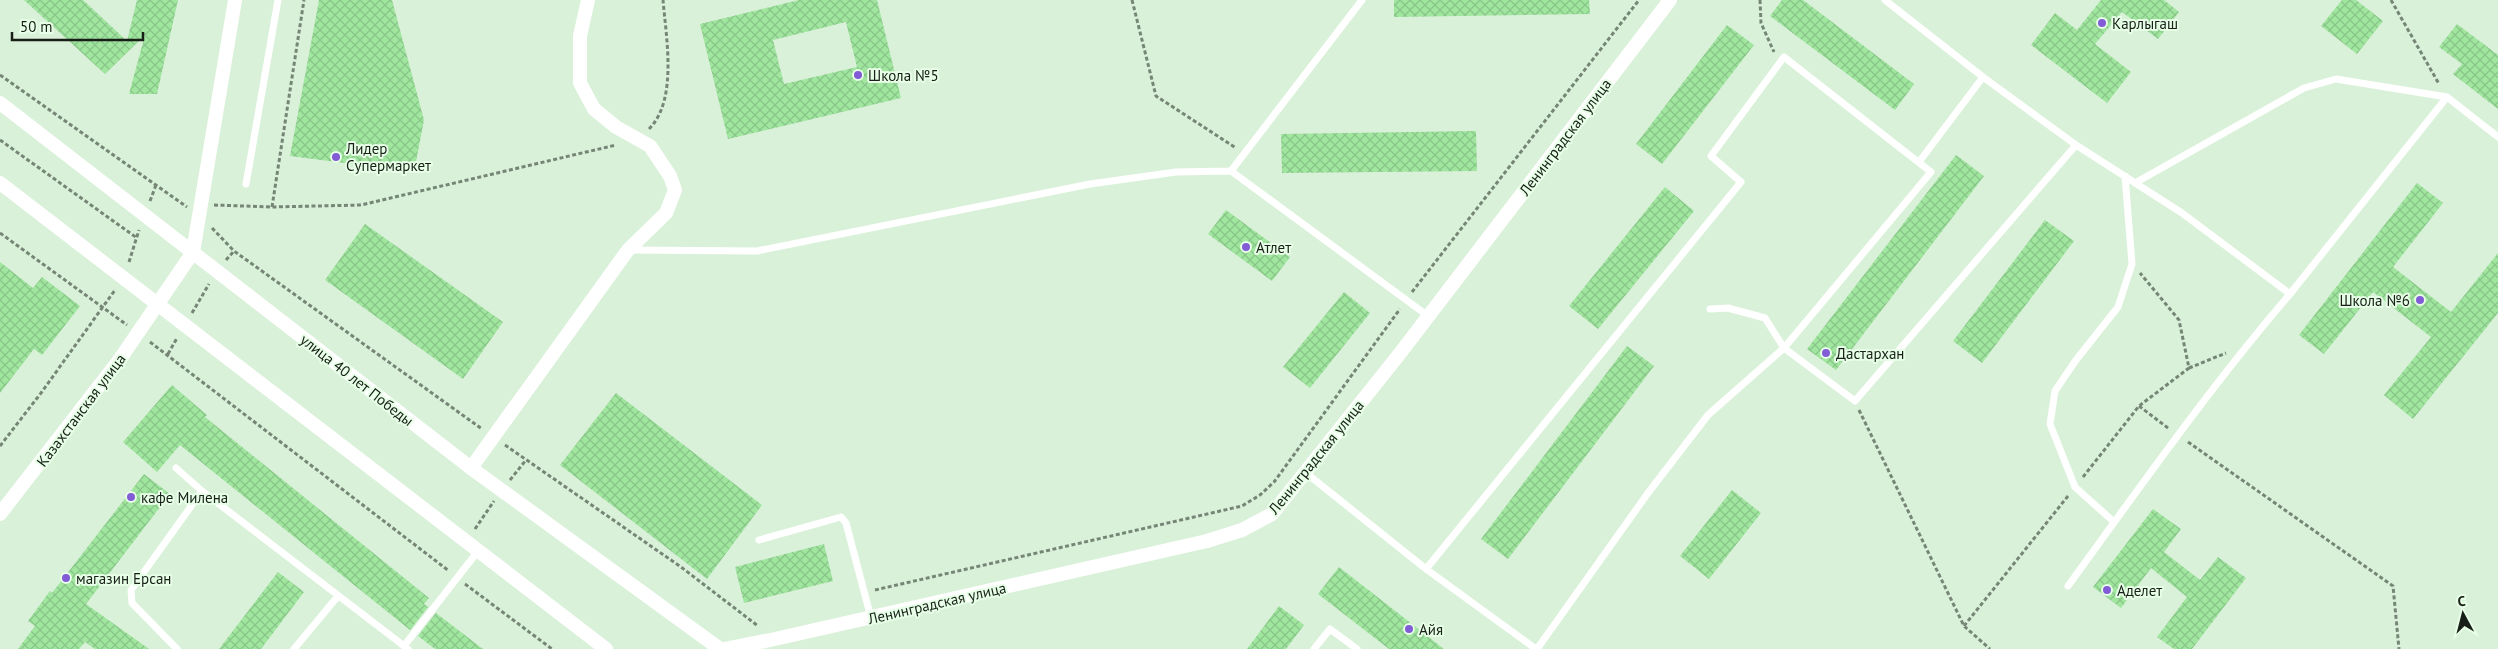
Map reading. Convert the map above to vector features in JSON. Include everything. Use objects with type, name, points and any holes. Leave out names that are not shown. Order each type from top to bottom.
[{"type":"street","points":[[193,252],[235,0]]},
{"type":"street","points":[[471,468],[628,250],[666,213],[675,190],[670,176],[650,146],[616,127],[594,109],[580,83],[580,36],[588,0]]},
{"type":"street","name":"Ленинградская улица","points":[[722,649],[871,618],[1150,554],[1242,530],[1272,514],[1428,316],[1670,0]]},
{"type":"street","name":"улица 40 лет Победы","points":[[0,103],[471,468],[722,649]]},
{"type":"street","points":[[0,183],[160,304],[606,649]]},
{"type":"street","name":"Казахстанская улица","points":[[0,514],[139,333],[193,252]]},
{"type":"lane","points":[[246,184],[278,0]]},
{"type":"lane","points":[[1230,171],[1362,0]]},
{"type":"lane","points":[[1885,0],[1983,77],[2076,145],[2182,212],[2290,294]]},
{"type":"lane","points":[[1306,473],[1426,569],[1537,649],[1648,493],[1708,415],[1784,348],[1931,172],[1784,56],[1711,156],[1741,182],[1426,569]]},
{"type":"lane","points":[[1919,162],[1983,77]]},
{"type":"lane","points":[[2136,183],[2304,88],[2336,80],[2447,96],[2498,137]]},
{"type":"lane","points":[[2068,586],[2177,435],[2447,96]]},
{"type":"lane","points":[[1710,309],[1728,308],[1765,318],[1784,348],[1855,401],[2076,145]]},
{"type":"lane","points":[[628,250],[757,252],[1090,184],[1176,172],[1230,171],[1428,316]]},
{"type":"lane","points":[[2114,522],[2075,487],[2050,424],[2055,391],[2076,360],[2118,308],[2132,264],[2125,176]]},
{"type":"lane","points":[[176,468],[202,491],[406,647],[478,551]]},
{"type":"lane","points":[[177,649],[132,603],[130,596],[132,590],[202,491]]},
{"type":"lane","points":[[759,540],[841,517],[846,523],[871,618]]},
{"type":"lane","points":[[294,649],[338,596]]},
{"type":"lane","points":[[1314,649],[1330,629],[1357,649]]},
{"type":"path","points":[[272,207],[304,0]]},
{"type":"path","points":[[200,210],[361,205],[638,140],[656,122],[669,80],[663,0]]},
{"type":"path","points":[[1132,0],[1156,96],[1244,153]]},
{"type":"path","points":[[865,592],[1242,506],[1260,495],[1274,482],[1406,300],[1639,0]]},
{"type":"path","points":[[1760,0],[1761,23],[1779,64]]},
{"type":"path","points":[[2391,0],[2447,96]]},
{"type":"path","points":[[0,75],[156,185],[200,210],[234,251],[493,437],[681,568],[775,639]]},
{"type":"path","points":[[0,140],[137,238]]},
{"type":"path","points":[[0,446],[124,277],[144,214],[156,185]]},
{"type":"path","points":[[0,233],[168,354],[457,578],[552,649]]},
{"type":"path","points":[[168,354],[217,270],[234,251]]},
{"type":"path","points":[[2132,264],[2179,320],[2190,368]]},
{"type":"path","points":[[1964,626],[2139,406],[2190,368],[2217,356],[2244,349]]},
{"type":"path","points":[[1855,401],[1964,626],[1990,649]]},
{"type":"path","points":[[2139,406],[2177,435],[2393,586],[2399,649]]},
{"type":"building","points":[[24,0],[83,0],[127,41],[137,0],[178,0],[157,94],[129,94],[145,35],[105,74]]},
{"type":"building","points":[[319,0],[392,0],[424,120],[414,172],[290,156]]},
{"type":"building","name":"Школа №5","points":[[799,0],[877,0],[901,98],[728,139],[700,24]],"holes":[[[846,22],[857,67],[784,84],[773,40]]]},
{"type":"building","points":[[1394,0],[1589,0],[1590,14],[1394,17]]},
{"type":"building","points":[[1782,0],[1803,0],[1914,84],[1895,110],[1770,16]]},
{"type":"building","points":[[2101,0],[2164,0],[2179,12],[2158,39],[2122,12],[2095,44],[2131,72],[2107,103],[2031,45],[2055,13],[2077,30]]},
{"type":"building","points":[[2342,0],[2356,0],[2383,21],[2357,54],[2321,26]]},
{"type":"building","points":[[2457,24],[2498,55],[2498,109],[2453,74],[2462,64],[2439,47]]},
{"type":"building","points":[[1727,25],[1754,45],[1662,164],[1636,144]]},
{"type":"building","points":[[1476,131],[1477,171],[1282,173],[1281,134]]},
{"type":"building","points":[[1956,155],[1984,176],[1836,370],[1807,349]]},
{"type":"building","points":[[2417,183],[2443,203],[2393,267],[2451,312],[2498,253],[2498,313],[2413,419],[2384,395],[2431,337],[2373,292],[2324,354],[2299,335]]},
{"type":"building","points":[[1665,187],[1694,211],[1598,329],[1569,306]]},
{"type":"building","points":[[1226,210],[1290,257],[1272,281],[1208,234]]},
{"type":"building","points":[[2045,220],[2074,241],[1982,363],[1953,341]]},
{"type":"building","points":[[365,224],[503,322],[463,379],[325,280]]},
{"type":"building","points":[[0,262],[33,288],[42,277],[80,306],[42,355],[34,349],[0,393]]},
{"type":"building","points":[[1344,292],[1370,313],[1310,388],[1283,367]]},
{"type":"building","points":[[1627,346],[1654,366],[1508,559],[1481,539]]},
{"type":"building","points":[[172,385],[207,415],[205,417],[429,598],[424,604],[428,607],[410,630],[180,445],[157,472],[123,442]]},
{"type":"building","points":[[616,393],[762,505],[707,579],[560,465]]},
{"type":"building","points":[[144,474],[170,494],[86,604],[149,649],[95,649],[85,642],[79,649],[18,649],[35,626],[28,621]]},
{"type":"building","points":[[1732,490],[1761,513],[1709,579],[1680,556]]},
{"type":"building","points":[[2153,509],[2181,529],[2164,552],[2200,580],[2218,557],[2246,578],[2192,649],[2174,649],[2157,637],[2187,597],[2151,568],[2121,608],[2093,587]]},
{"type":"building","points":[[824,544],[833,581],[744,603],[735,567]]},
{"type":"building","points":[[1339,567],[1444,649],[1389,649],[1318,594]]},
{"type":"building","points":[[278,572],[304,592],[261,649],[219,649]]},
{"type":"building","points":[[1279,606],[1304,625],[1286,649],[1247,649]]},
{"type":"building","points":[[436,613],[483,649],[435,649],[418,636]]},
{"type":"place","name":"Карлыгаш","points":[[2102,23]]},
{"type":"place","name":"Школа №5","points":[[858,75]]},
{"type":"place","name":"Лидер Супермаркет","points":[[336,157]]},
{"type":"place","name":"Атлет","points":[[1246,247]]},
{"type":"place","name":"Школа №6","points":[[2420,300]]},
{"type":"place","name":"Дастархан","points":[[1826,353]]},
{"type":"place","name":"кафе Милена","points":[[131,497]]},
{"type":"place","name":"магазин Ерсан","points":[[66,578]]},
{"type":"place","name":"Аделет","points":[[2107,590]]},
{"type":"place","name":"Айя","points":[[1409,629]]}]
